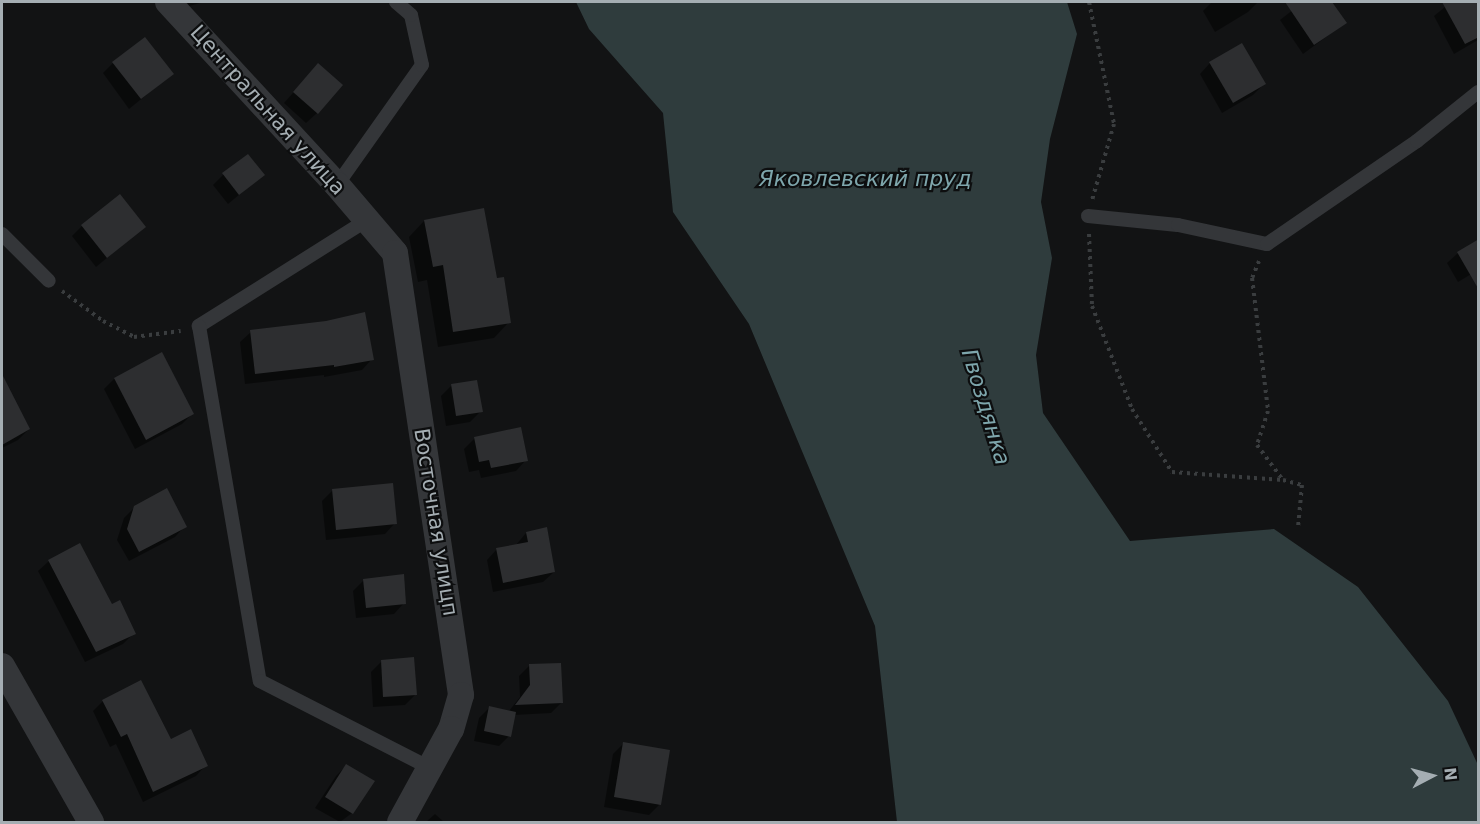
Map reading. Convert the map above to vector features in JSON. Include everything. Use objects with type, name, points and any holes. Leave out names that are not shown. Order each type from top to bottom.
[{"type":"street","name":"Центральная улица","points":[[168,2],[367,220]]},
{"type":"street","name":"Восточная улицп","points":[[367,220],[395,253],[459,666],[461,695],[451,729],[400,822]]},
{"type":"street","points":[[2,666],[91,822]]},
{"type":"lane","points":[[337,185],[422,65],[411,15],[396,2]]},
{"type":"lane","points":[[1088,216],[1178,225],[1267,244],[1417,141],[1479,92]]},
{"type":"lane","points":[[367,220],[199,326],[260,681],[430,768]]},
{"type":"lane","points":[[2,234],[49,281]]},
{"type":"path","points":[[1089,2],[1114,123],[1088,216],[1092,306],[1132,410],[1172,472],[1283,480],[1302,485],[1298,527]]},
{"type":"path","points":[[1267,244],[1252,278],[1268,411],[1257,445],[1283,480]]},
{"type":"path","points":[[49,281],[103,321],[134,337],[167,335],[199,326]]},
{"type":"water","name":"Яковлевский пруд","points":[[576,2],[1067,2],[1077,34],[1050,139],[1041,202],[1052,258],[1036,355],[1043,413],[1130,541],[1274,529],[1358,587],[1448,701],[1478,765],[1478,822],[897,822],[875,626],[749,324],[673,212],[663,113],[589,29]]},
{"type":"building","points":[[1285,2],[1332,2],[1347,23],[1314,45]]},
{"type":"building","points":[[1442,2],[1479,2],[1479,37],[1465,44]]},
{"type":"building","points":[[145,37],[174,74],[141,99],[112,62]]},
{"type":"building","points":[[1242,43],[1266,84],[1233,103],[1209,62]]},
{"type":"building","points":[[318,63],[343,85],[318,114],[293,92]]},
{"type":"building","points":[[248,154],[265,175],[239,195],[222,173]]},
{"type":"building","points":[[120,194],[146,227],[107,258],[81,225]]},
{"type":"building","points":[[484,208],[497,278],[504,277],[511,323],[453,332],[443,265],[433,267],[424,220]]},
{"type":"building","points":[[1479,239],[1479,290],[1457,252]]},
{"type":"building","points":[[365,312],[374,360],[334,367],[334,365],[255,374],[250,330],[326,321]]},
{"type":"building","points":[[162,352],[194,414],[146,440],[114,378]]},
{"type":"building","points":[[2,374],[30,429],[2,445]]},
{"type":"building","points":[[477,380],[483,412],[456,416],[451,384]]},
{"type":"building","points":[[521,427],[528,461],[491,468],[489,460],[479,462],[474,437]]},
{"type":"building","points":[[393,483],[397,524],[336,530],[332,489]]},
{"type":"building","points":[[167,488],[187,527],[139,552],[127,529],[134,506]]},
{"type":"building","points":[[547,527],[555,572],[503,583],[496,548],[528,542],[526,532]]},
{"type":"building","points":[[80,543],[112,604],[120,600],[136,634],[96,652],[48,560]]},
{"type":"building","points":[[404,574],[406,604],[366,608],[363,579]]},
{"type":"building","points":[[414,657],[417,695],[383,697],[381,660]]},
{"type":"building","points":[[561,663],[563,703],[515,705],[530,685],[529,664]]},
{"type":"building","points":[[141,680],[171,739],[191,729],[208,766],[153,792],[127,734],[121,737],[102,700]]},
{"type":"building","points":[[489,706],[516,712],[511,737],[484,731]]},
{"type":"building","points":[[623,742],[670,750],[661,805],[614,797]]},
{"type":"building","points":[[346,764],[375,781],[353,814],[325,797]]},
{"type":"water label","name":"Гвоздянка","points":[[986,407]]}]
